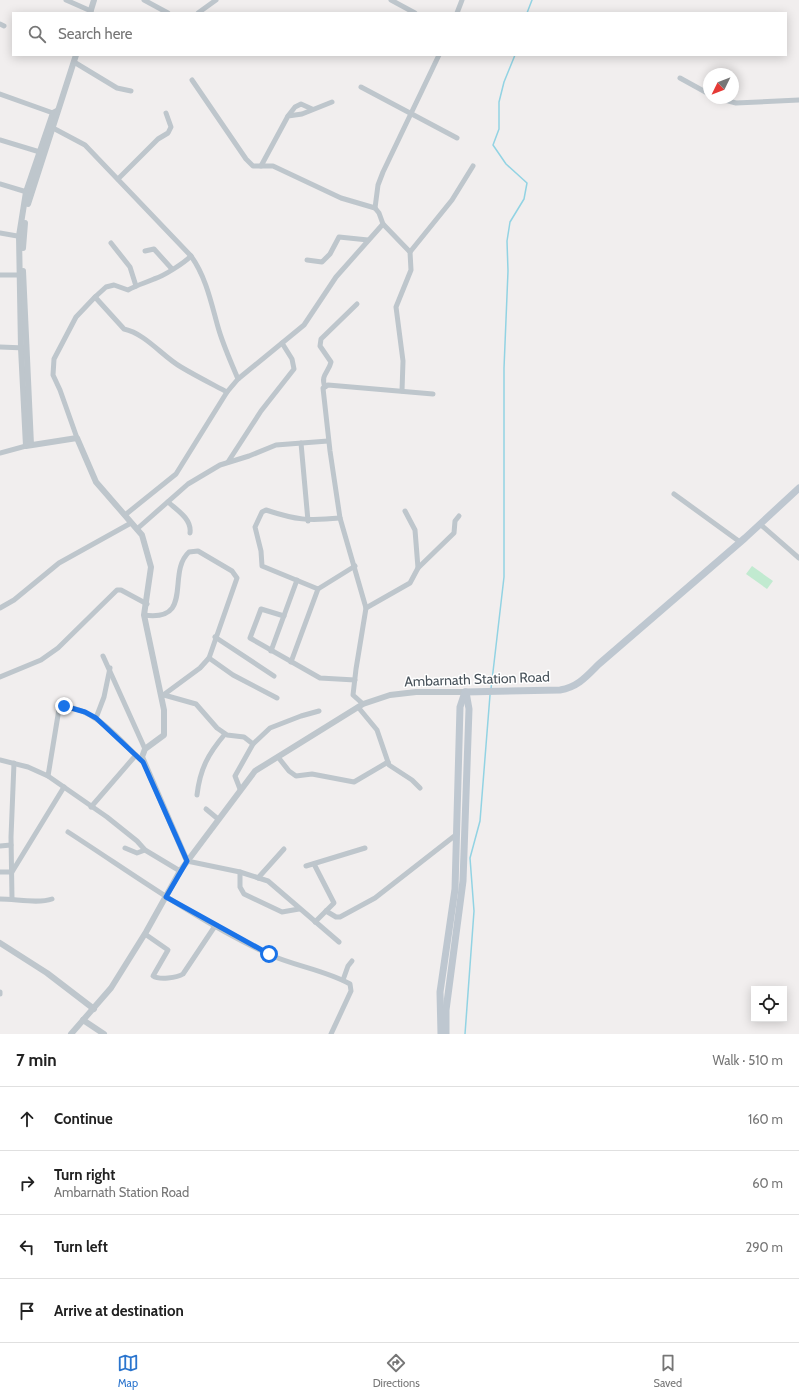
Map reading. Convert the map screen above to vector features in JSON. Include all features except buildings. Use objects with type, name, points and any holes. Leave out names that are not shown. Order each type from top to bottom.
[{"type":"main road","name":"Ambarnath Station Road","points":[[466,692],[495,690],[560,690],[571,688],[580,683],[799,488]]},
{"type":"main road","points":[[441,1034],[440,992],[448,946],[455,889],[460,707],[466,692]]},
{"type":"main road","points":[[446,1034],[446,1010],[463,881],[469,709],[466,692]]},
{"type":"street","points":[[66,0],[91,12],[94,0]]},
{"type":"street","points":[[144,0],[165,12]]},
{"type":"street","points":[[199,12],[216,0]]},
{"type":"street","points":[[390,0],[413,12]]},
{"type":"street","points":[[457,12],[462,0]]},
{"type":"street","points":[[29,446],[20,275],[21,237],[29,193],[55,112],[76,56]]},
{"type":"street","points":[[374,208],[380,178],[439,56]]},
{"type":"street","points":[[74,62],[117,88],[131,91]]},
{"type":"street","points":[[680,78],[703,91]]},
{"type":"street","points":[[192,80],[246,159],[253,166],[273,166],[341,198],[374,208],[382,218],[383,224],[410,252],[411,270],[396,307],[403,361],[402,391]]},
{"type":"street","points":[[362,87],[457,138]]},
{"type":"street","points":[[0,94],[55,112],[58,115],[42,153]]},
{"type":"street","points":[[739,103],[799,100]]},
{"type":"street","points":[[288,116],[302,114],[332,102]]},
{"type":"street","points":[[261,166],[288,116],[299,105],[305,105],[312,109]]},
{"type":"street","points":[[118,179],[158,139],[168,133],[171,127],[166,113]]},
{"type":"street","points":[[53,128],[85,145],[191,256],[198,266],[205,283],[218,327],[238,379]]},
{"type":"street","points":[[0,140],[42,153]]},
{"type":"street","points":[[410,252],[452,200],[473,166]]},
{"type":"street","points":[[0,184],[29,193]]},
{"type":"street","points":[[125,515],[176,474],[228,392],[238,379],[304,324],[336,277],[383,224]]},
{"type":"street","points":[[0,233],[21,237]]},
{"type":"street","points":[[307,260],[320,263],[325,260],[339,237],[368,240]]},
{"type":"street","points":[[111,243],[130,267],[136,286]]},
{"type":"street","points":[[145,251],[154,250],[172,270]]},
{"type":"street","points":[[191,256],[172,270],[156,279],[128,290],[114,285],[106,287],[76,316],[54,359],[53,375],[60,390],[77,438],[96,482],[142,535],[151,567],[147,604],[144,615],[163,696],[164,735],[145,749],[142,757],[187,861],[240,872],[268,881],[314,922],[340,942]]},
{"type":"street","points":[[0,275],[20,275]]},
{"type":"street","points":[[95,297],[124,329],[130,330],[143,338],[181,367],[228,392]]},
{"type":"street","points":[[357,304],[320,339],[320,346],[331,362],[323,378],[325,387],[323,391],[328,441],[340,518],[366,608],[353,695],[377,730],[388,762],[420,788]]},
{"type":"street","points":[[228,462],[261,411],[294,370],[292,359],[282,343]]},
{"type":"street","points":[[0,347],[23,348]]},
{"type":"street","points":[[325,387],[328,385],[433,394]]},
{"type":"street","points":[[0,452],[77,438]]},
{"type":"street","points":[[137,529],[188,484],[205,472],[228,462],[249,456],[276,444],[328,441]]},
{"type":"street","points":[[301,443],[308,521]]},
{"type":"street","points":[[674,494],[740,542]]},
{"type":"street","points":[[168,502],[188,521],[191,527],[190,533]]},
{"type":"street","points":[[318,589],[262,566],[261,551],[255,527],[260,513],[266,510],[297,520],[308,521],[340,518]]},
{"type":"street","points":[[405,511],[415,530],[418,568]]},
{"type":"street","points":[[366,608],[404,588],[414,578],[418,568],[454,533],[455,522],[459,516]]},
{"type":"street","points":[[0,608],[14,600],[60,562],[131,523]]},
{"type":"street","points":[[760,524],[799,558]]},
{"type":"street","points":[[144,615],[161,616],[170,611],[177,597],[182,562],[189,552],[198,551],[237,578],[215,637],[209,658],[200,668],[163,696]]},
{"type":"street","points":[[291,662],[318,589],[355,566]]},
{"type":"street","points":[[271,651],[297,580]]},
{"type":"street","points":[[0,677],[41,660],[58,648],[117,590],[121,590],[147,604]]},
{"type":"street","points":[[284,616],[261,609],[250,637],[271,651],[320,678],[355,680]]},
{"type":"street","points":[[215,637],[274,676]]},
{"type":"street","points":[[103,656],[110,668],[145,749]]},
{"type":"street","points":[[209,658],[233,675],[277,698]]},
{"type":"street","points":[[96,718],[104,697],[110,668]]},
{"type":"street","name":"Ambarnath Station Road","points":[[71,1034],[111,988],[145,934],[180,871],[255,770],[360,705],[390,695],[416,692],[466,692]]},
{"type":"street","points":[[163,696],[196,704],[216,728],[225,734],[244,738],[254,744]]},
{"type":"street","points":[[48,776],[60,707],[64,706],[96,718],[143,762]]},
{"type":"street","points":[[240,789],[235,776],[254,744],[270,728],[319,711]]},
{"type":"street","points":[[197,796],[200,774],[209,753],[225,734]]},
{"type":"street","points":[[91,806],[136,755]]},
{"type":"street","points":[[278,757],[289,771],[296,776],[312,774],[354,782],[388,762]]},
{"type":"street","points":[[0,760],[14,763],[48,776],[137,841],[144,850],[180,871]]},
{"type":"street","points":[[12,899],[11,845],[14,763]]},
{"type":"street","points":[[12,872],[64,787]]},
{"type":"street","points":[[206,809],[218,818]]},
{"type":"street","points":[[68,832],[166,897],[215,926],[269,954],[343,980],[350,984],[351,991],[331,1034]]},
{"type":"street","points":[[326,911],[336,917],[340,917],[375,898],[457,834]]},
{"type":"street","points":[[0,846],[11,845]]},
{"type":"street","points":[[126,848],[137,853],[144,850]]},
{"type":"street","points":[[306,866],[365,848]]},
{"type":"street","points":[[258,878],[284,849]]},
{"type":"street","points":[[314,864],[334,903],[314,922]]},
{"type":"street","points":[[0,872],[12,872]]},
{"type":"street","points":[[240,872],[240,888],[244,894],[282,912],[299,909]]},
{"type":"street","points":[[0,899],[42,902],[52,899]]},
{"type":"street","points":[[145,934],[168,950],[153,976],[158,978],[178,976],[184,974],[215,926]]},
{"type":"street","points":[[0,943],[47,973],[94,1009]]},
{"type":"street","points":[[343,980],[348,966],[352,961]]},
{"type":"street","points":[[83,1020],[104,1034]]},
{"type":"green space","points":[[752,566],[773,581],[767,589],[746,574]]},
{"type":"waterway","points":[[527,12],[532,0]]},
{"type":"waterway","points":[[491,689],[504,577],[504,368],[508,271],[507,241],[510,222],[524,199],[527,183],[506,164],[493,145],[499,129],[499,102],[504,82],[515,56]]},
{"type":"waterway","points":[[465,1034],[474,911],[470,858],[480,821],[490,695]]},
{"type":"route","points":[[64,706],[85,712],[96,718],[143,762],[187,861],[166,897],[215,926],[269,954]]}]
